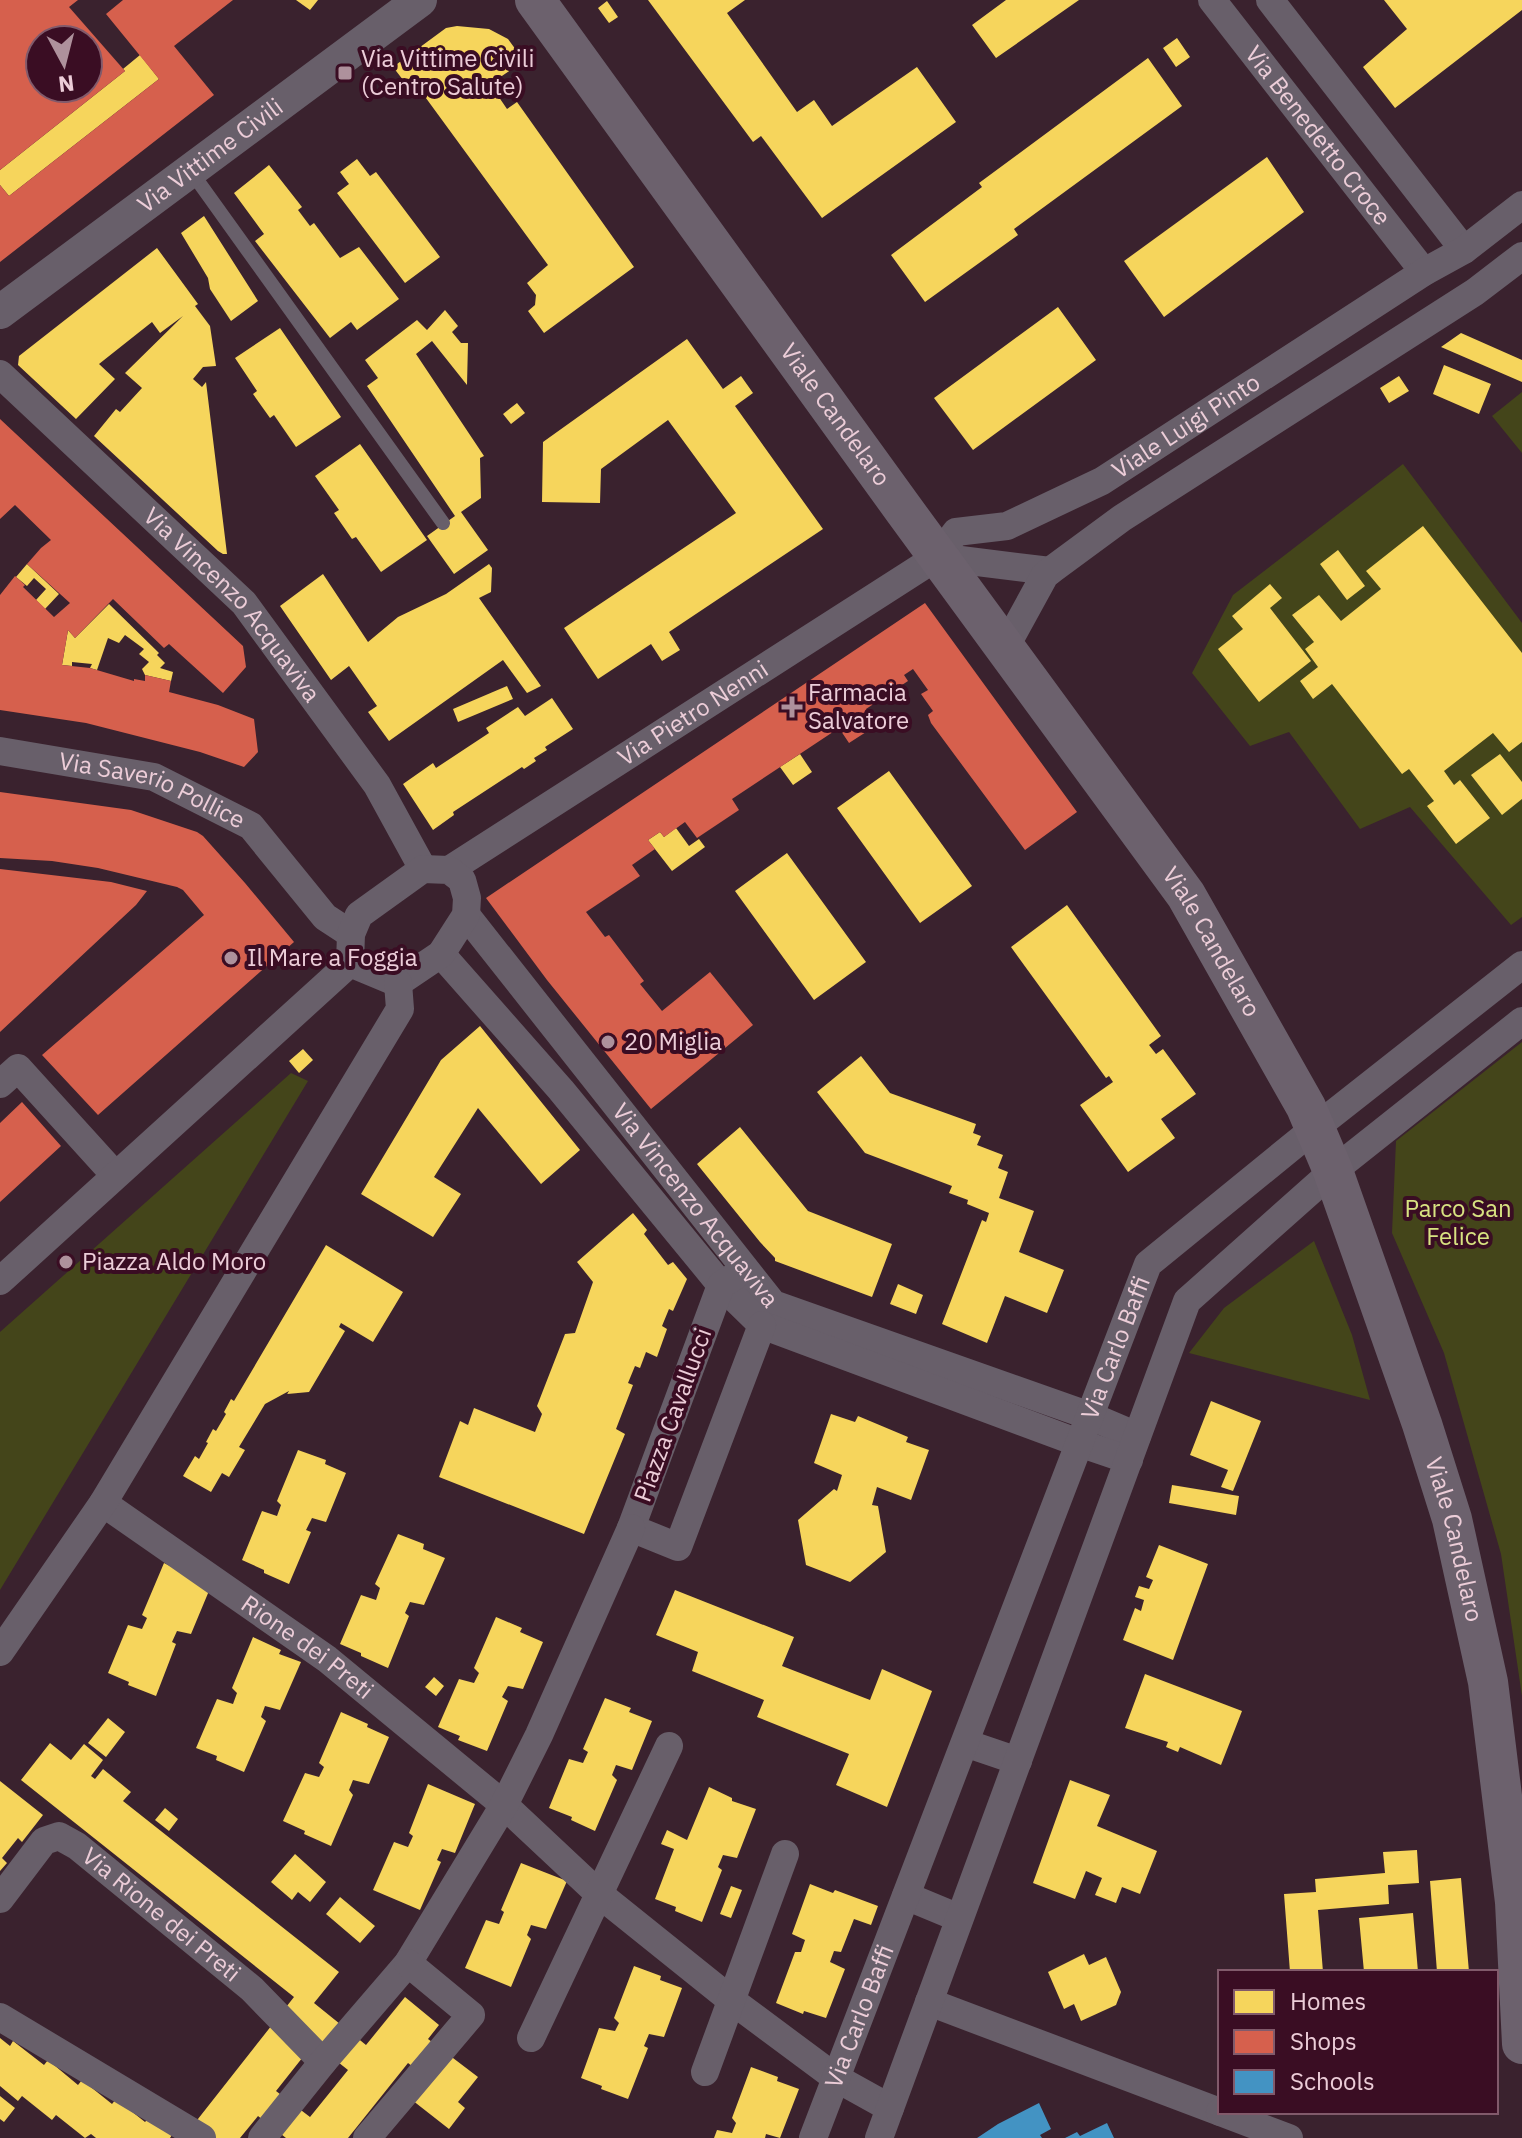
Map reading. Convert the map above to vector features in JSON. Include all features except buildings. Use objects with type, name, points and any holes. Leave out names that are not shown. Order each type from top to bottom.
[{"type":"main road","name":"Viale Candelaro","points":[[535,0],[937,557],[1186,895],[1306,1107],[1333,1171],[1452,1519],[1488,1682],[1515,1902],[1522,2044]]},
{"type":"street","name":"Via Vittime Civili","points":[[0,312],[420,0]]},
{"type":"street","name":"Via Benedetto Croce","points":[[1212,0],[1424,272]]},
{"type":"street","name":"Via Benedetto Croce","points":[[1270,0],[1464,250]]},
{"type":"street","name":"Viale Luigi Pinto","points":[[937,557],[956,532],[1007,526],[1102,481],[1424,272],[1464,250],[1522,205]]},
{"type":"street","name":"Viale Luigi Pinto","points":[[1005,648],[1050,571],[1122,518],[1475,292],[1522,256]]},
{"type":"street","points":[[1313,344],[1345,374]]},
{"type":"street","name":"Via Vincenzo Acquaviva","points":[[0,374],[244,603],[436,870]]},
{"type":"street","points":[[937,557],[1050,571]]},
{"type":"street","name":"Via Pietro Nenni","points":[[436,870],[937,557]]},
{"type":"street","name":"Via Saverio Pollice","points":[[0,751],[154,777],[251,826],[325,917],[351,934]]},
{"type":"street","points":[[0,1281],[350,963],[351,934],[359,915],[436,870],[462,880],[467,898],[466,915],[441,954],[398,983]]},
{"type":"street","name":"Via Vincenzo Acquaviva","points":[[466,915],[773,1304],[1090,1416],[1133,1448]]},
{"type":"street","name":"Via Vincenzo Acquaviva","points":[[441,954],[561,1090],[721,1285],[762,1325],[1079,1443],[1133,1448]]},
{"type":"street","points":[[350,963],[398,983]]},
{"type":"street","name":"Via Carlo Baffi","points":[[813,2138],[1148,1264],[1522,965]]},
{"type":"street","points":[[0,1652],[103,1503],[400,1009],[398,983]]},
{"type":"street","name":"Via Carlo Baffi","points":[[879,2138],[1187,1301],[1333,1171],[1522,1021]]},
{"type":"street","points":[[9,1076],[115,1175]]},
{"type":"street","points":[[721,1285],[745,1269]]},
{"type":"street","name":"Piazza Cavallucci","points":[[721,1285],[631,1528],[678,1547],[762,1325]]},
{"type":"street","name":"Rione dei Preti","points":[[103,1503],[327,1659],[504,1805],[599,1894],[731,2000],[836,2078],[890,2108]]},
{"type":"street","points":[[262,2138],[408,1963],[504,1805],[539,1735],[631,1528]]},
{"type":"street","points":[[965,1743],[1018,1761]]},
{"type":"street","points":[[531,2038],[669,1746]]},
{"type":"street","name":"Via Rione dei Preti","points":[[0,1899],[44,1841],[59,1836],[77,1846],[252,1989],[323,2062]]},
{"type":"street","points":[[705,2072],[785,1854]]},
{"type":"street","points":[[906,1896],[959,1918]]},
{"type":"street","points":[[367,2138],[471,2015],[408,1963]]},
{"type":"street","points":[[929,2002],[1218,2111]]},
{"type":"street","points":[[0,2017],[202,2138]]},
{"type":"street","points":[[1225,2114],[1289,2138]]},
{"type":"lane","points":[[190,170],[443,523]]},
{"type":"green space","points":[[1522,392],[1522,453],[1492,416]]},
{"type":"green space","points":[[1403,464],[1522,623],[1522,917],[1511,925],[1410,807],[1360,829],[1289,732],[1250,746],[1192,673],[1233,595]]},
{"type":"green space","name":"Parco San Felice","points":[[1522,1042],[1522,1696],[1501,1554],[1444,1353],[1392,1233],[1396,1141]]},
{"type":"green space","points":[[291,1073],[308,1081],[0,1590],[0,1332]]},
{"type":"green space","points":[[1314,1241],[1352,1335],[1370,1400],[1189,1353],[1224,1308]]},
{"type":"place","name":"Via Vittime Civili (Centro Salute)","points":[[345,73]]},
{"type":"place","name":"Farmacia Salvatore","points":[[792,707]]},
{"type":"place","name":"Il Mare a Foggia","points":[[231,958]]},
{"type":"place","name":"20 Miglia","points":[[608,1042]]},
{"type":"place","name":"Piazza Aldo Moro","points":[[66,1262]]}]
